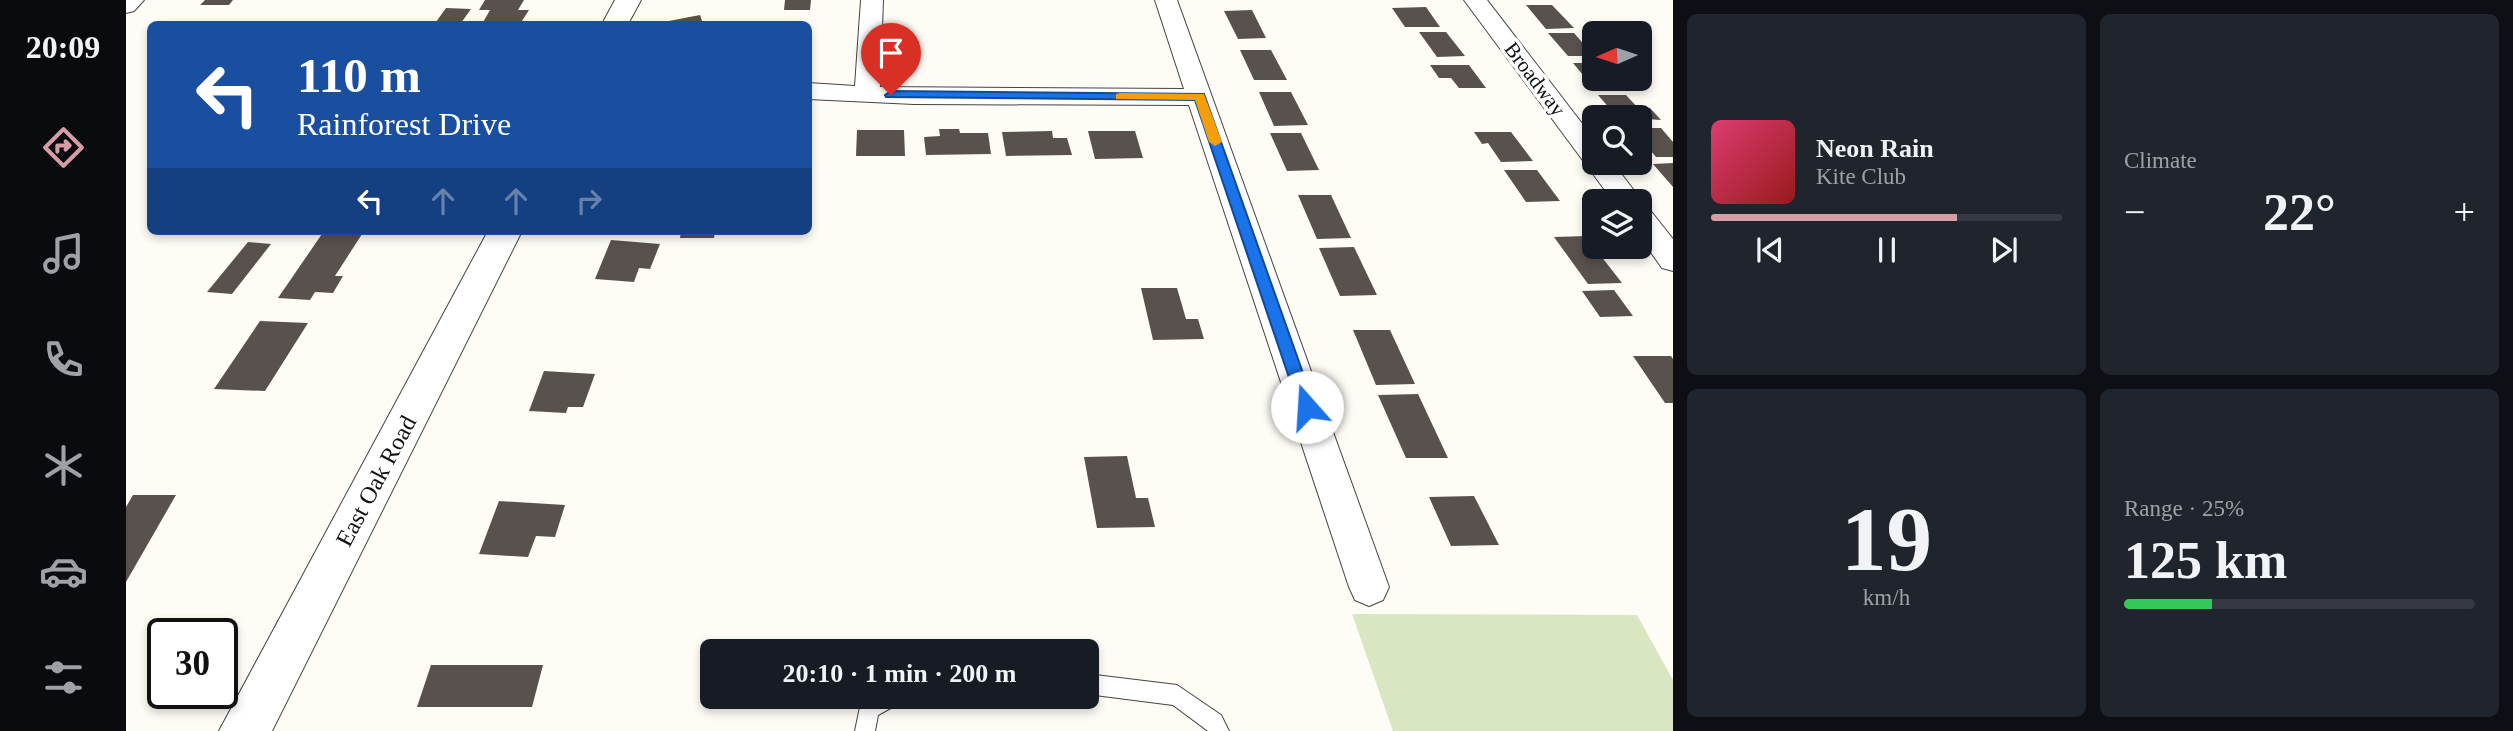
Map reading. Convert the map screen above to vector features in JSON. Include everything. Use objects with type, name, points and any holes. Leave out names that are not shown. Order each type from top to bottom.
[{"type":"street","points":[[126,6],[133,0]]},
{"type":"street","points":[[617,21],[628,0]]},
{"type":"street","points":[[867,94],[872,0]]},
{"type":"street","points":[[1166,0],[1369,587]]},
{"type":"street","name":"Broadway","points":[[1475,0],[1582,141]]},
{"type":"street","points":[[812,91],[1200,97]]},
{"type":"street","points":[[1607,175],[1619,189]]},
{"type":"street","points":[[1652,233],[1673,260]]},
{"type":"street","name":"East Oak Road","points":[[245,731],[503,235]]},
{"type":"lane","points":[[1099,685],[1177,695],[1214,722],[1219,731]]},
{"type":"lane","points":[[865,731],[868,709]]},
{"type":"green space","points":[[1352,614],[1637,615],[1673,680],[1673,731],[1393,731]]},
{"type":"building","points":[[205,0],[233,0],[229,5],[200,5]]},
{"type":"building","points":[[485,0],[524,0],[518,10],[529,10],[522,21],[484,21],[490,10],[479,10]]},
{"type":"building","points":[[785,0],[811,0],[810,10],[784,10]]},
{"type":"building","points":[[1526,5],[1552,5],[1574,28],[1546,29]]},
{"type":"building","points":[[1426,7],[1440,27],[1405,27],[1392,8]]},
{"type":"building","points":[[446,8],[471,9],[462,21],[437,21]]},
{"type":"building","points":[[1252,10],[1266,38],[1238,39],[1224,11]]},
{"type":"building","points":[[700,15],[702,21],[669,21]]},
{"type":"building","points":[[1419,32],[1446,32],[1465,56],[1437,57]]},
{"type":"building","points":[[1548,33],[1574,33],[1582,42],[1582,56],[1568,56]]},
{"type":"building","points":[[1240,50],[1271,50],[1287,80],[1254,80]]},
{"type":"building","points":[[1573,63],[1582,63],[1582,74]]},
{"type":"building","points":[[1430,65],[1469,65],[1486,88],[1459,88],[1451,78],[1439,78]]},
{"type":"building","points":[[1259,92],[1291,92],[1308,125],[1274,126]]},
{"type":"building","points":[[1598,95],[1626,95],[1635,105],[1607,105]]},
{"type":"building","points":[[1652,110],[1661,120],[1652,119]]},
{"type":"building","points":[[1652,128],[1661,128],[1673,142],[1673,157],[1656,157],[1652,152]]},
{"type":"building","points":[[939,129],[959,129],[960,133],[988,133],[991,154],[926,155],[924,137],[940,136]]},
{"type":"building","points":[[857,130],[904,130],[905,156],[856,156]]},
{"type":"building","points":[[1052,131],[1053,138],[1067,138],[1072,155],[1006,156],[1002,132]]},
{"type":"building","points":[[1088,131],[1135,131],[1143,158],[1095,159]]},
{"type":"building","points":[[1474,132],[1511,132],[1533,161],[1501,162],[1488,143],[1482,144]]},
{"type":"building","points":[[1270,133],[1301,133],[1319,170],[1287,171]]},
{"type":"building","points":[[1673,163],[1673,187],[1653,164]]},
{"type":"building","points":[[1504,170],[1537,170],[1560,201],[1526,202]]},
{"type":"building","points":[[1298,195],[1331,195],[1351,238],[1317,239]]},
{"type":"building","points":[[321,235],[361,235],[335,276],[343,276],[333,293],[315,292],[310,300],[278,298]]},
{"type":"building","points":[[680,235],[714,235],[714,238],[680,238]]},
{"type":"building","points":[[1582,236],[1582,259],[1603,259],[1622,283],[1588,284],[1554,237]]},
{"type":"building","points":[[611,240],[660,244],[650,269],[639,268],[634,282],[595,279]]},
{"type":"building","points":[[248,242],[271,244],[232,294],[207,292]]},
{"type":"building","points":[[1354,247],[1377,295],[1340,296],[1319,248]]},
{"type":"building","points":[[1141,288],[1177,288],[1186,319],[1198,319],[1204,339],[1153,340]]},
{"type":"building","points":[[1614,290],[1633,316],[1600,317],[1582,291]]},
{"type":"building","points":[[260,321],[308,323],[265,391],[214,389]]},
{"type":"building","points":[[1353,330],[1390,330],[1415,384],[1376,385]]},
{"type":"building","points":[[1633,356],[1671,356],[1673,403],[1665,403]]},
{"type":"building","points":[[544,371],[595,374],[583,407],[568,407],[566,413],[529,411]]},
{"type":"building","points":[[1418,394],[1448,458],[1406,458],[1378,395]]},
{"type":"building","points":[[1127,456],[1136,498],[1148,498],[1155,527],[1097,528],[1084,457]]},
{"type":"building","points":[[133,495],[176,495],[126,582],[126,507]]},
{"type":"building","points":[[1474,496],[1499,545],[1451,546],[1429,497]]},
{"type":"building","points":[[499,501],[565,505],[555,537],[536,536],[528,557],[479,554]]},
{"type":"building","points":[[431,665],[543,665],[532,707],[417,707]]},
{"type":"slow traffic","points":[[1120,96],[1200,97],[1215,142]]},
{"type":"route","points":[[891,95],[1200,97],[1307,407]]}]
